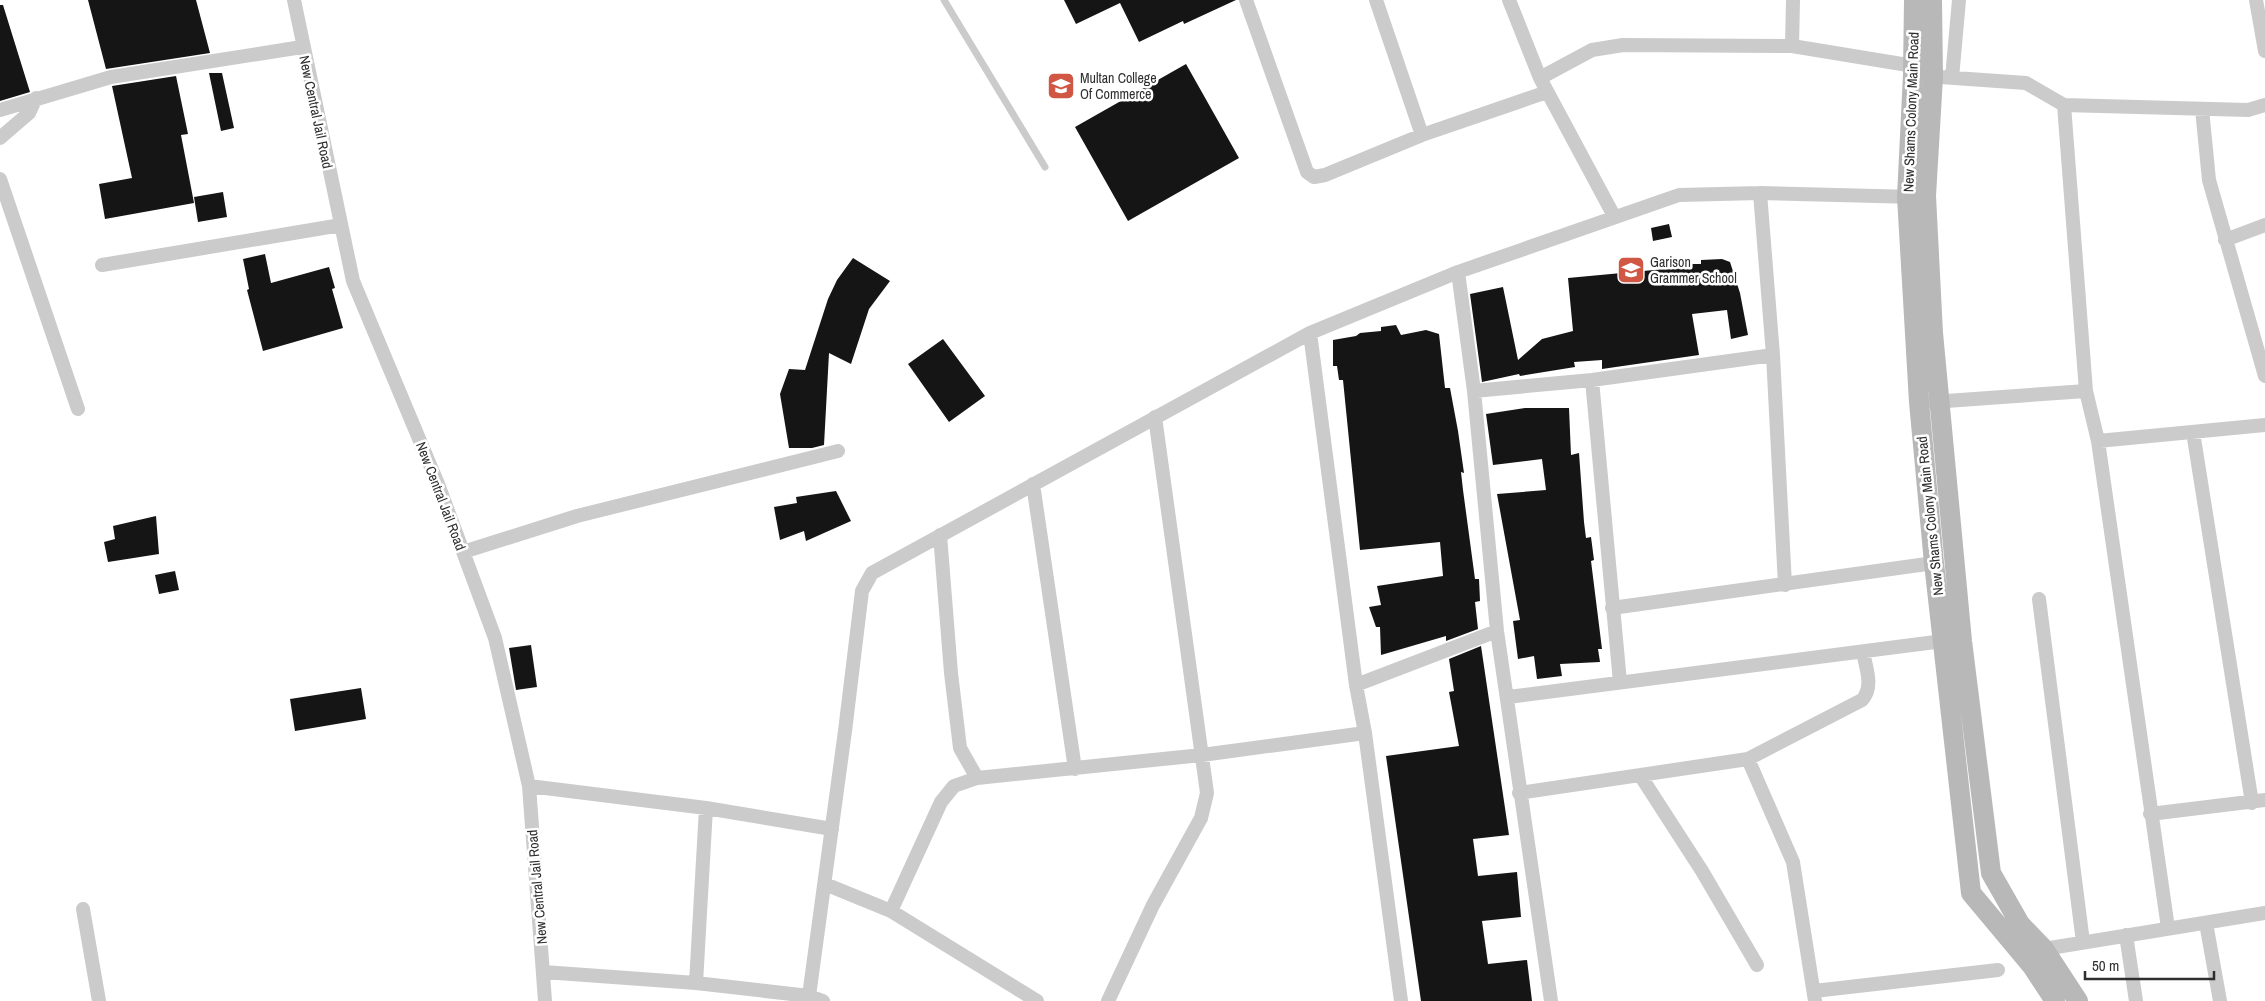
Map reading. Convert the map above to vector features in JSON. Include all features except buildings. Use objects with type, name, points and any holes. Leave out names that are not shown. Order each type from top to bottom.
[{"type":"main road","name":"New Shams Colony Main Road","points":[[1914,0],[1928,74]]},
{"type":"main road","name":"New Shams Colony Main Road","points":[[1932,0],[1928,74],[1916,196],[1928,402],[1934,563],[1971,893],[2032,966],[2055,1001]]},
{"type":"main road","name":"New Shams Colony Main Road","points":[[1928,402],[1962,640],[1991,873],[2020,924],[2044,949],[2078,1001]]},
{"type":"street","name":"New Central Jail Road","points":[[294,0],[302,47],[353,281],[438,484],[495,638],[529,786],[545,1001]]},
{"type":"street","points":[[1246,0],[1308,172],[1314,177],[1324,175],[1422,135],[1547,92]]},
{"type":"street","points":[[1376,0],[1422,135]]},
{"type":"street","points":[[1509,0],[1540,78],[1614,216]]},
{"type":"street","points":[[1792,46],[1793,0]]},
{"type":"street","points":[[1928,74],[1959,0]]},
{"type":"street","points":[[2256,0],[2265,52]]},
{"type":"street","points":[[1540,78],[1592,50],[1623,45],[1792,46],[1928,74],[2026,83],[2064,105],[2248,110],[2265,105]]},
{"type":"street","points":[[0,110],[111,77],[302,47]]},
{"type":"street","points":[[0,138],[29,113],[36,98]]},
{"type":"street","points":[[2064,105],[2086,391],[2098,441],[2150,814],[2168,928]]},
{"type":"street","points":[[2202,109],[2209,180],[2225,240],[2262,357],[2265,376]]},
{"type":"street","points":[[0,179],[78,409]]},
{"type":"street","points":[[809,996],[862,591],[872,573],[1310,333],[1458,272],[1614,216],[1679,195],[1760,193],[1916,196]]},
{"type":"street","points":[[1760,193],[1773,355],[1785,585]]},
{"type":"street","points":[[102,265],[341,225]]},
{"type":"street","points":[[2225,240],[2265,225]]},
{"type":"street","points":[[1458,272],[1474,391],[1497,631],[1508,697],[1519,793],[1551,1001]]},
{"type":"street","points":[[1310,333],[1356,685],[1365,733],[1401,1001]]},
{"type":"street","points":[[1474,391],[1592,380],[1773,355]]},
{"type":"street","points":[[1592,380],[1620,682]]},
{"type":"street","points":[[1928,402],[2086,391]]},
{"type":"street","points":[[1108,1001],[1153,905],[1201,818],[1207,793],[1154,417]]},
{"type":"street","points":[[2098,441],[2265,425]]},
{"type":"street","points":[[2150,814],[2258,802],[2193,432]]},
{"type":"street","points":[[464,552],[577,516],[838,451]]},
{"type":"street","points":[[1033,484],[1075,769]]},
{"type":"street","points":[[940,535],[951,673],[960,748],[977,778]]},
{"type":"street","points":[[1612,608],[1934,563]]},
{"type":"street","points":[[2039,599],[2083,942]]},
{"type":"street","points":[[1356,685],[1497,631]]},
{"type":"street","points":[[1508,697],[1943,641]]},
{"type":"street","points":[[1519,793],[1748,759],[1862,700],[1868,694],[1869,682],[1863,652]]},
{"type":"street","points":[[891,911],[941,802],[954,786],[977,778],[1202,755],[1365,733]]},
{"type":"street","points":[[1748,759],[1793,862],[1814,996],[1998,970]]},
{"type":"street","points":[[1640,775],[1702,871],[1757,965]]},
{"type":"street","points":[[529,786],[706,808],[832,829]]},
{"type":"street","points":[[696,983],[706,808]]},
{"type":"street","points":[[825,884],[891,911],[1037,1001]]},
{"type":"street","points":[[83,909],[99,1001]]},
{"type":"street","points":[[2044,949],[2265,913]]},
{"type":"street","points":[[2206,923],[2220,1001]]},
{"type":"street","points":[[2126,935],[2136,1001]]},
{"type":"street","points":[[544,972],[696,983],[809,996],[824,1001]]},
{"type":"lane","points":[[944,0],[1045,166]]},
{"type":"place","name":"Multan College Of Commerce","points":[[1061,86]]},
{"type":"place","name":"Garison Grammer School","points":[[1631,270]]}]
